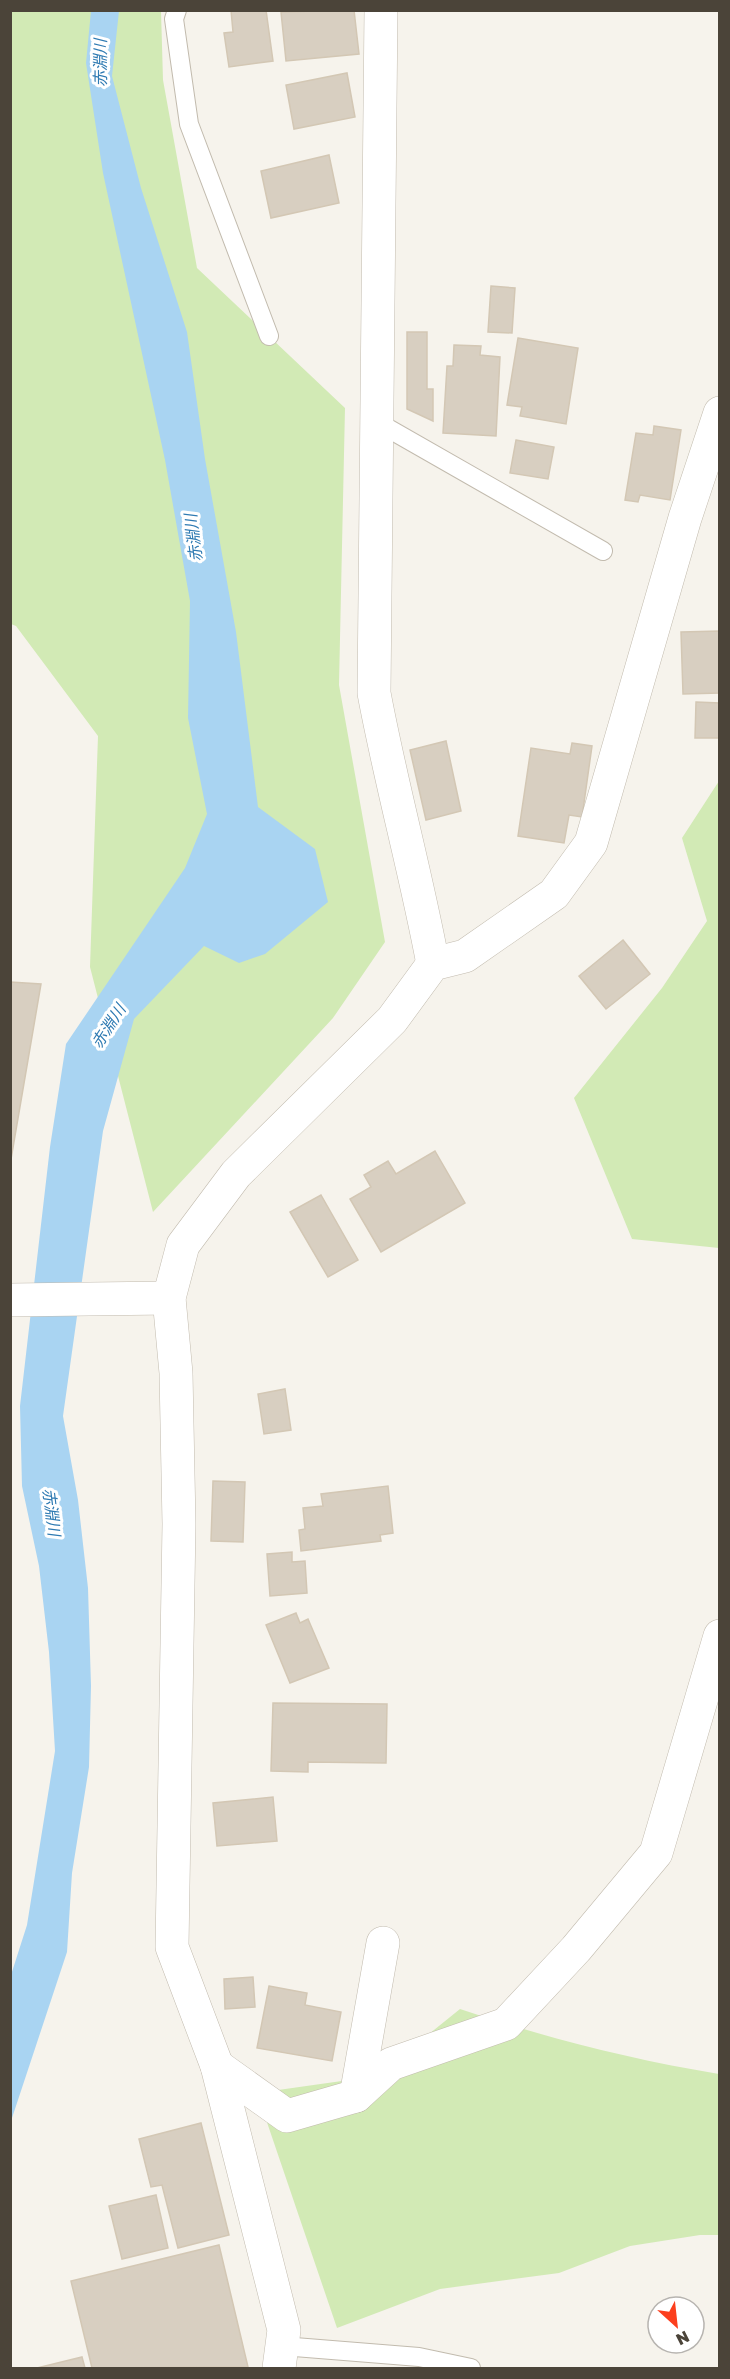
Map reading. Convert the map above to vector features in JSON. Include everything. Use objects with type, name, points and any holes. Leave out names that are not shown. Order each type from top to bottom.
[{"type":"street","points":[[381,10],[374,693],[388,772],[419,891],[433,964]]},
{"type":"street","points":[[280,2357],[284,2330],[217,2066],[172,1947],[179,1524],[176,1372],[169,1298],[183,1245],[236,1174],[392,1020],[433,964],[465,956],[554,894],[591,843],[685,518],[720,413]]},
{"type":"street","points":[[10,1300],[169,1298]]},
{"type":"street","points":[[217,2066],[287,2116],[356,2096],[391,2064],[506,2024],[576,1949],[656,1853],[720,1636]]},
{"type":"street","points":[[356,2096],[383,1943]]},
{"type":"lane","points":[[177,10],[174,19],[189,124],[269,336]]},
{"type":"lane","points":[[377,422],[603,551]]},
{"type":"lane","points":[[280,2357],[419,2357],[471,2368]]},
{"type":"green space","points":[[10,11],[161,11],[163,80],[197,268],[345,408],[339,685],[385,942],[333,1018],[153,1212],[90,967],[98,736],[16,626],[11,624]]},
{"type":"green space","points":[[719,781],[720,1248],[632,1239],[574,1098],[662,988],[707,921],[682,838]]},
{"type":"green space","points":[[460,2009],[588,2047],[719,2074],[719,2235],[700,2235],[630,2246],[559,2273],[440,2289],[337,2328],[257,2093],[377,2076]]},
{"type":"water","name":"赤淵川","points":[[91,11],[119,11],[112,76],[141,188],[187,332],[205,459],[236,632],[258,807],[315,849],[328,902],[265,954],[239,963],[204,946],[134,1019],[103,1131],[63,1416],[78,1500],[88,1588],[91,1686],[89,1767],[72,1873],[67,1952],[11,2121],[11,1975],[27,1925],[55,1751],[49,1652],[39,1566],[22,1486],[20,1406],[50,1147],[66,1044],[185,868],[207,814],[188,718],[190,601],[165,460],[103,173],[86,63]]},
{"type":"building","points":[[231,10],[266,10],[273,61],[229,67],[224,33],[233,32]]},
{"type":"building","points":[[354,10],[359,54],[286,61],[281,12]]},
{"type":"building","points":[[347,73],[355,117],[294,129],[286,85]]},
{"type":"building","points":[[329,155],[339,203],[271,218],[261,171]]},
{"type":"building","points":[[491,286],[515,288],[512,333],[488,332]]},
{"type":"building","points":[[407,332],[427,332],[427,389],[433,389],[433,421],[407,409]]},
{"type":"building","points":[[518,338],[578,348],[566,424],[520,416],[522,407],[507,405]]},
{"type":"building","points":[[454,345],[481,346],[480,355],[500,357],[496,436],[443,433],[447,366],[453,366]]},
{"type":"building","points":[[654,426],[681,430],[670,500],[640,495],[638,502],[625,500],[636,433],[653,435]]},
{"type":"building","points":[[516,440],[554,447],[548,479],[510,473]]},
{"type":"building","points":[[720,631],[720,693],[683,694],[681,632]]},
{"type":"building","points":[[696,702],[720,703],[720,738],[695,738]]},
{"type":"building","points":[[446,741],[461,811],[426,820],[410,750]]},
{"type":"building","points":[[572,743],[592,746],[582,817],[569,815],[564,843],[518,836],[531,748],[570,754]]},
{"type":"building","points":[[623,940],[650,974],[606,1009],[579,976]]},
{"type":"building","points":[[10,982],[41,984],[10,1165]]},
{"type":"building","points":[[435,1151],[465,1203],[381,1252],[350,1199],[371,1187],[364,1175],[388,1161],[396,1174]]},
{"type":"building","points":[[321,1195],[358,1260],[328,1277],[290,1212]]},
{"type":"building","points":[[285,1389],[291,1430],[264,1434],[258,1394]]},
{"type":"building","points":[[213,1481],[245,1482],[243,1542],[211,1541]]},
{"type":"building","points":[[388,1486],[393,1533],[380,1535],[381,1541],[301,1551],[299,1530],[305,1529],[303,1508],[323,1506],[321,1494]]},
{"type":"building","points":[[292,1552],[292,1562],[305,1561],[307,1593],[270,1596],[267,1554]]},
{"type":"building","points":[[296,1613],[300,1623],[308,1619],[329,1668],[290,1683],[266,1625]]},
{"type":"building","points":[[273,1703],[387,1704],[386,1763],[308,1762],[308,1772],[271,1771]]},
{"type":"building","points":[[273,1797],[277,1841],[217,1846],[213,1803]]},
{"type":"building","points":[[253,1977],[255,2007],[225,2009],[224,1979]]},
{"type":"building","points":[[269,1986],[307,1993],[305,2005],[341,2012],[332,2061],[257,2048]]},
{"type":"building","points":[[201,2123],[229,2235],[178,2248],[162,2185],[151,2187],[139,2139]]},
{"type":"building","points":[[156,2195],[168,2248],[122,2259],[109,2206]]},
{"type":"building","points":[[219,2245],[248,2367],[92,2368],[71,2281]]},
{"type":"building","points":[[82,2357],[85,2368],[37,2368]]}]
